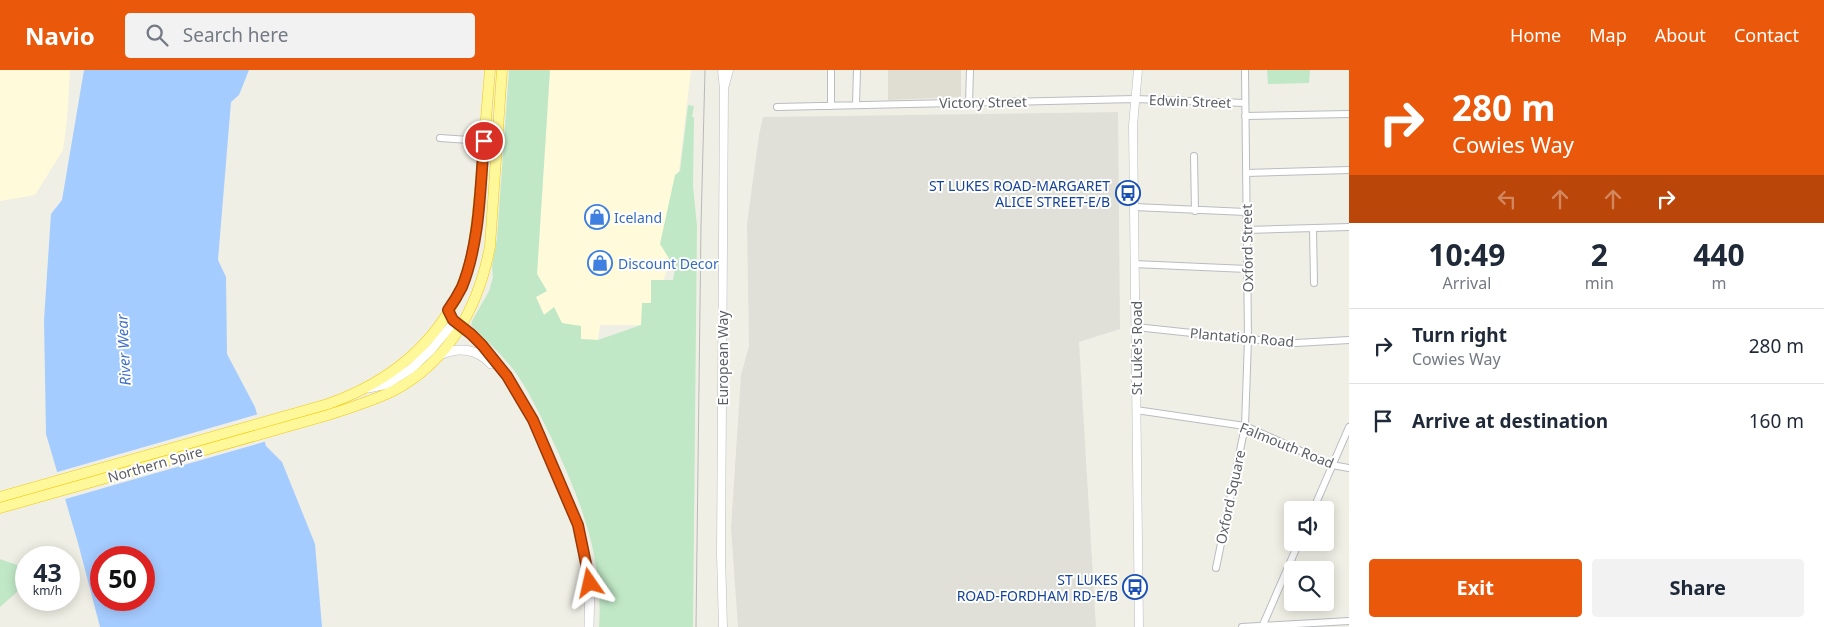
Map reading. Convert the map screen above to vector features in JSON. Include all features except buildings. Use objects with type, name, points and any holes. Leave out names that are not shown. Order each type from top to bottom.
[{"type":"highway","points":[[308,416],[365,389],[383,379],[403,364],[434,332],[461,288],[470,261],[478,218],[490,70]]},
{"type":"highway","points":[[308,416],[353,407],[393,390],[418,375],[437,357],[462,326],[476,296],[487,265],[490,246],[502,70]]},
{"type":"highway","name":"Northern Spire","points":[[0,497],[308,416]]},
{"type":"highway","name":"Northern Spire","points":[[0,508],[308,416]]},
{"type":"main road","points":[[448,310],[453,320],[482,345],[511,383],[541,436],[578,525],[590,583],[589,627]]},
{"type":"main road","points":[[365,389],[387,384],[400,376],[423,358],[450,327],[462,326]]},
{"type":"main road","points":[[437,357],[450,351],[466,350],[478,352],[511,383]]},
{"type":"street","name":"European Way","points":[[722,70],[724,89],[722,627]]},
{"type":"street","name":"European Way","points":[[724,89],[729,70]]},
{"type":"street","points":[[831,70],[831,106]]},
{"type":"street","points":[[856,105],[857,70]]},
{"type":"street","points":[[969,103],[970,70]]},
{"type":"street","name":"St Luke's Road","points":[[1138,70],[1133,125],[1139,627]]},
{"type":"street","name":"Oxford Street","points":[[1245,70],[1248,339],[1245,426]]},
{"type":"street","name":"Victory Street","points":[[777,107],[1135,99]]},
{"type":"street","name":"Edwin Street","points":[[1135,99],[1245,103]]},
{"type":"street","points":[[1245,116],[1349,114]]},
{"type":"street","points":[[440,138],[498,142]]},
{"type":"street","points":[[1194,156],[1195,211]]},
{"type":"street","points":[[1246,173],[1349,170]]},
{"type":"street","points":[[1134,208],[1246,212]]},
{"type":"street","points":[[1247,230],[1349,227]]},
{"type":"street","points":[[1313,228],[1314,283]]},
{"type":"street","points":[[1134,264],[1247,269]]},
{"type":"street","name":"Plantation Road","points":[[1136,327],[1296,343],[1349,340]]},
{"type":"street","name":"Falmouth Road","points":[[1136,410],[1245,426],[1332,465],[1349,468]]},
{"type":"street","name":"Oxford Square","points":[[1216,568],[1245,426]]},
{"type":"street","points":[[1317,501],[1349,427]]},
{"type":"street","points":[[1262,627],[1294,551]]},
{"type":"street","points":[[1242,627],[1349,621]]},
{"type":"shaded area","points":[[0,70],[70,70],[63,150],[35,195],[0,201]]},
{"type":"shaded area","points":[[550,70],[691,70],[667,270],[655,304],[642,325],[600,325],[598,340],[581,339],[562,323],[544,315],[536,297],[547,291],[537,274]]},
{"type":"shaded area","points":[[888,70],[961,70],[961,97],[888,100]]},
{"type":"shaded area","points":[[1118,112],[1120,329],[1079,342],[1096,627],[738,627],[731,528],[741,375],[749,346],[747,224],[763,117]]},
{"type":"green space","points":[[509,70],[550,70],[537,274],[547,291],[536,297],[544,315],[554,307],[562,323],[581,326],[581,339],[598,340],[641,325],[642,303],[651,303],[651,280],[673,280],[675,268],[660,244],[675,175],[680,171],[688,105],[694,106],[692,117],[694,117],[693,186],[697,226],[693,627],[599,627],[600,601],[598,576],[587,527],[570,480],[549,433],[521,380],[506,360],[471,325],[489,291],[493,277],[492,266],[497,238]]},
{"type":"green space","points":[[1267,70],[1310,70],[1309,83],[1268,84]]},
{"type":"green space","points":[[0,559],[15,564],[15,594],[0,607]]},
{"type":"water","name":"River Wear","points":[[84,70],[249,70],[239,95],[231,102],[218,260],[226,277],[227,354],[255,407],[266,446],[282,462],[315,544],[322,627],[100,627],[96,611],[155,611],[155,546],[90,546],[90,589],[80,546],[46,434],[44,320],[51,214],[62,200]]},
{"type":"pier","points":[[259,414],[267,441],[62,500],[54,473]]},
{"type":"tram line","points":[[696,627],[705,70]]},
{"type":"place","name":"ST LUKES ROAD-MARGARET ALICE STREET-E/B","points":[[1128,193]]},
{"type":"place","name":"Iceland","points":[[597,217]]},
{"type":"place","name":"Discount Decor","points":[[600,263]]},
{"type":"place","name":"ST LUKES ROAD-FORDHAM RD-E/B","points":[[1135,587]]},
{"type":"route","points":[[484,141],[478,218],[470,261],[461,288],[448,310],[450,317],[482,345],[507,376],[541,436],[578,525],[590,583]]}]
